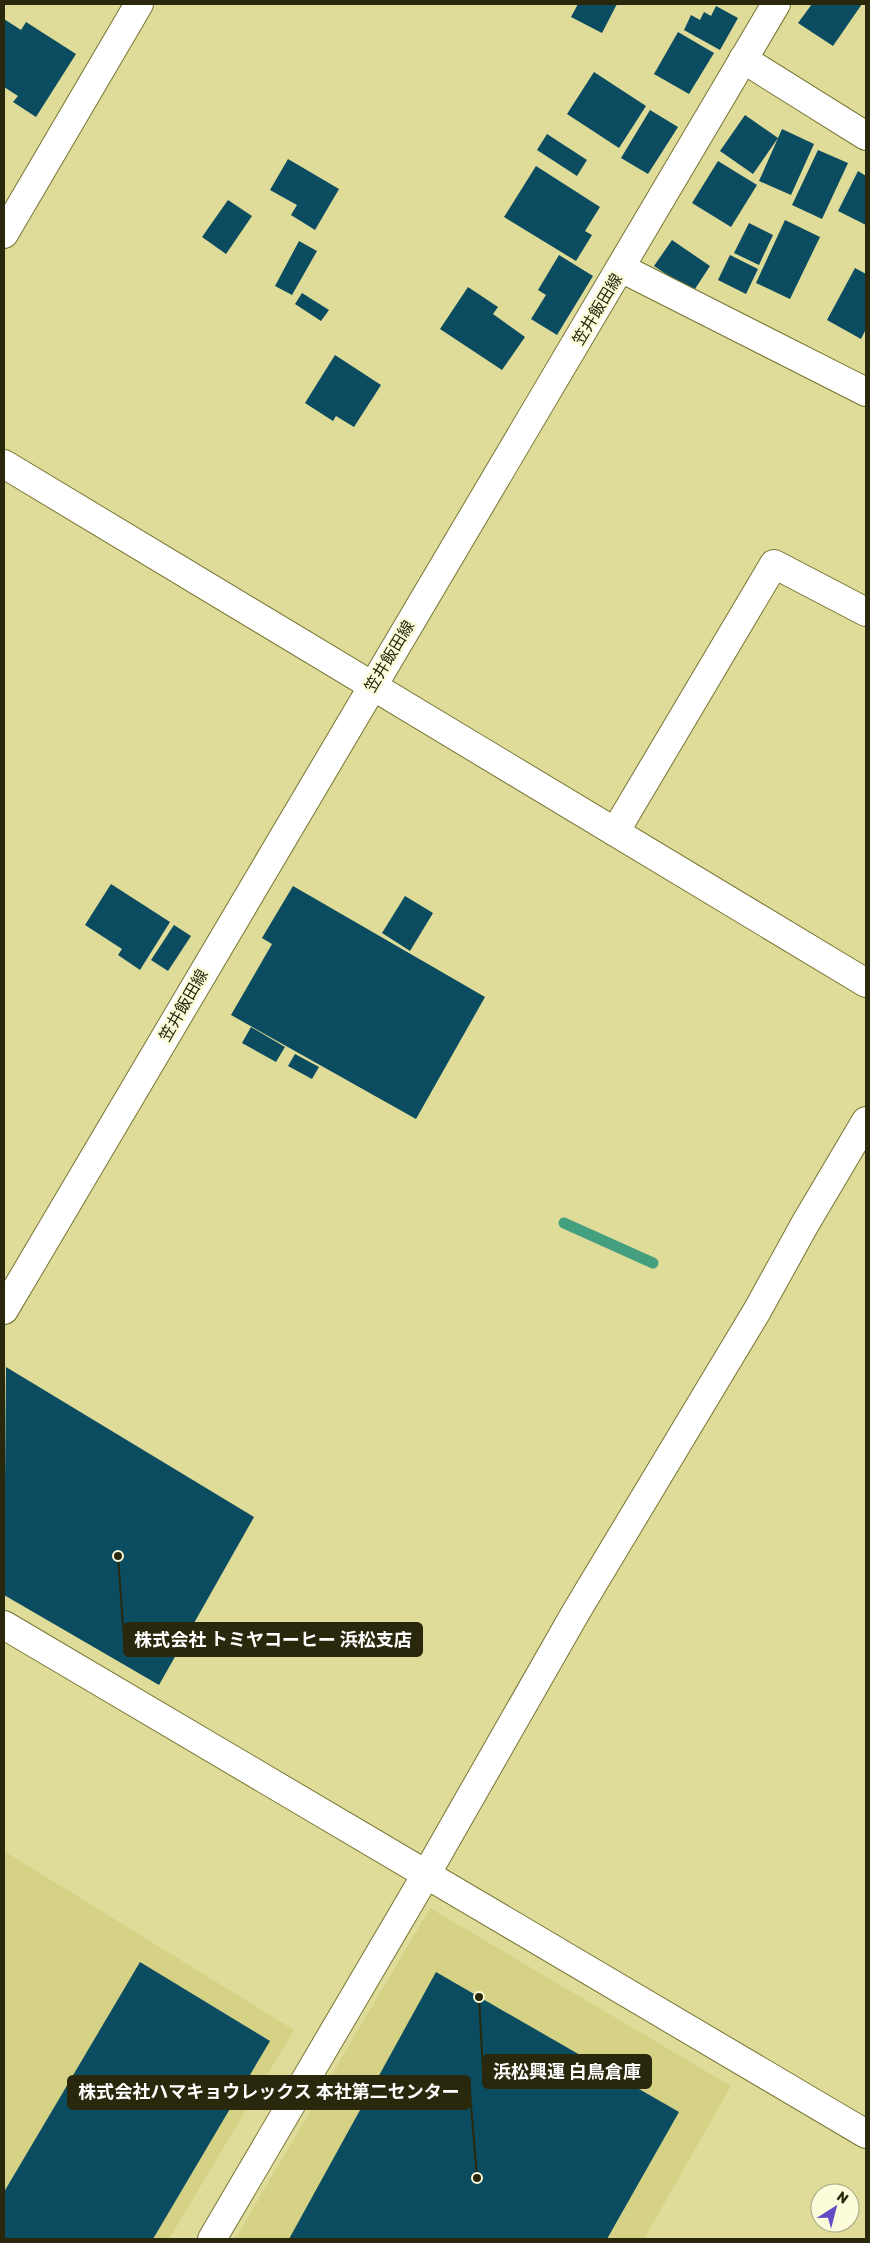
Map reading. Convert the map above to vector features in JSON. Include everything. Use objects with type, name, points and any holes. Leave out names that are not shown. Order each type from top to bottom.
[{"type":"street","points":[[4,234],[139,4]]},
{"type":"street","name":"笠井飯田線","points":[[4,1310],[371,685],[621,268],[776,4]]},
{"type":"street","points":[[743,60],[866,136]]},
{"type":"street","points":[[621,268],[866,392]]},
{"type":"street","points":[[4,464],[866,983]]},
{"type":"street","points":[[615,832],[774,564],[866,612]]},
{"type":"street","points":[[212,2239],[427,1873],[576,1612],[752,1319],[866,1121]]},
{"type":"street","points":[[4,1625],[427,1873],[866,2134]]},
{"type":"shaded area","points":[[4,1851],[294,2030],[169,2239],[4,2239]]},
{"type":"shaded area","points":[[430,1908],[731,2086],[644,2239],[235,2239]]},
{"type":"building","points":[[578,4],[617,4],[602,33],[571,17]]},
{"type":"building","points":[[812,4],[862,4],[833,46],[798,23]]},
{"type":"building","points":[[716,6],[738,18],[720,50],[684,30],[691,15],[700,20],[704,12],[711,16]]},
{"type":"building","points":[[4,19],[21,30],[26,22],[76,54],[36,117],[13,102],[18,96],[4,87]]},
{"type":"building","points":[[678,32],[714,53],[689,94],[654,74]]},
{"type":"building","points":[[594,72],[646,106],[619,148],[567,114]]},
{"type":"building","points":[[650,110],[678,127],[648,174],[621,158]]},
{"type":"building","points":[[745,115],[778,138],[753,174],[720,151]]},
{"type":"building","points":[[782,129],[814,144],[791,195],[759,181]]},
{"type":"building","points":[[547,134],[587,160],[577,176],[537,150]]},
{"type":"building","points":[[818,150],[848,163],[822,219],[792,205]]},
{"type":"building","points":[[288,159],[339,189],[315,230],[291,215],[297,205],[270,190]]},
{"type":"building","points":[[718,161],[757,185],[731,227],[692,203]]},
{"type":"building","points":[[536,166],[600,207],[585,231],[592,235],[576,261],[504,217]]},
{"type":"building","points":[[858,171],[866,176],[866,225],[838,211]]},
{"type":"building","points":[[228,200],[252,216],[226,254],[202,237]]},
{"type":"building","points":[[785,220],[820,237],[790,299],[756,283]]},
{"type":"building","points":[[749,223],[773,235],[759,265],[734,253]]},
{"type":"building","points":[[672,240],[710,266],[693,292],[654,266]]},
{"type":"building","points":[[299,241],[317,251],[292,295],[275,286]]},
{"type":"building","points":[[559,255],[593,276],[557,335],[531,319],[546,295],[538,290]]},
{"type":"building","points":[[730,255],[758,269],[746,294],[718,280]]},
{"type":"building","points":[[855,268],[866,274],[866,329],[861,339],[827,320]]},
{"type":"building","points":[[468,287],[498,307],[493,314],[525,337],[502,370],[440,329]]},
{"type":"building","points":[[302,293],[329,310],[321,321],[295,304]]},
{"type":"building","points":[[335,355],[381,385],[354,427],[336,416],[333,421],[305,403]]},
{"type":"building","points":[[111,884],[170,922],[140,970],[118,955],[122,949],[85,925]]},
{"type":"building","points":[[293,886],[485,997],[416,1119],[231,1015],[272,944],[262,938]]},
{"type":"building","points":[[405,896],[433,913],[410,951],[382,933]]},
{"type":"building","points":[[174,925],[191,936],[168,971],[151,960]]},
{"type":"building","points":[[251,1027],[285,1047],[276,1062],[242,1043]]},
{"type":"building","points":[[295,1054],[319,1067],[312,1079],[288,1066]]},
{"type":"building","points":[[6,1367],[254,1517],[159,1685],[4,1595]]},
{"type":"building","points":[[140,1962],[270,2041],[153,2239],[4,2239],[4,2192]]},
{"type":"building","points":[[436,1972],[679,2112],[607,2239],[289,2239]]},
{"type":"waterway","points":[[564,1223],[653,1263]]},
{"type":"place","name":"株式会社 トミヤコーヒー 浜松支店","points":[[118,1556]]},
{"type":"place","name":"浜松興運 白鳥倉庫","points":[[479,1997]]},
{"type":"place","name":"株式会社ハマキョウレックス 本社第二センター","points":[[477,2178]]}]
